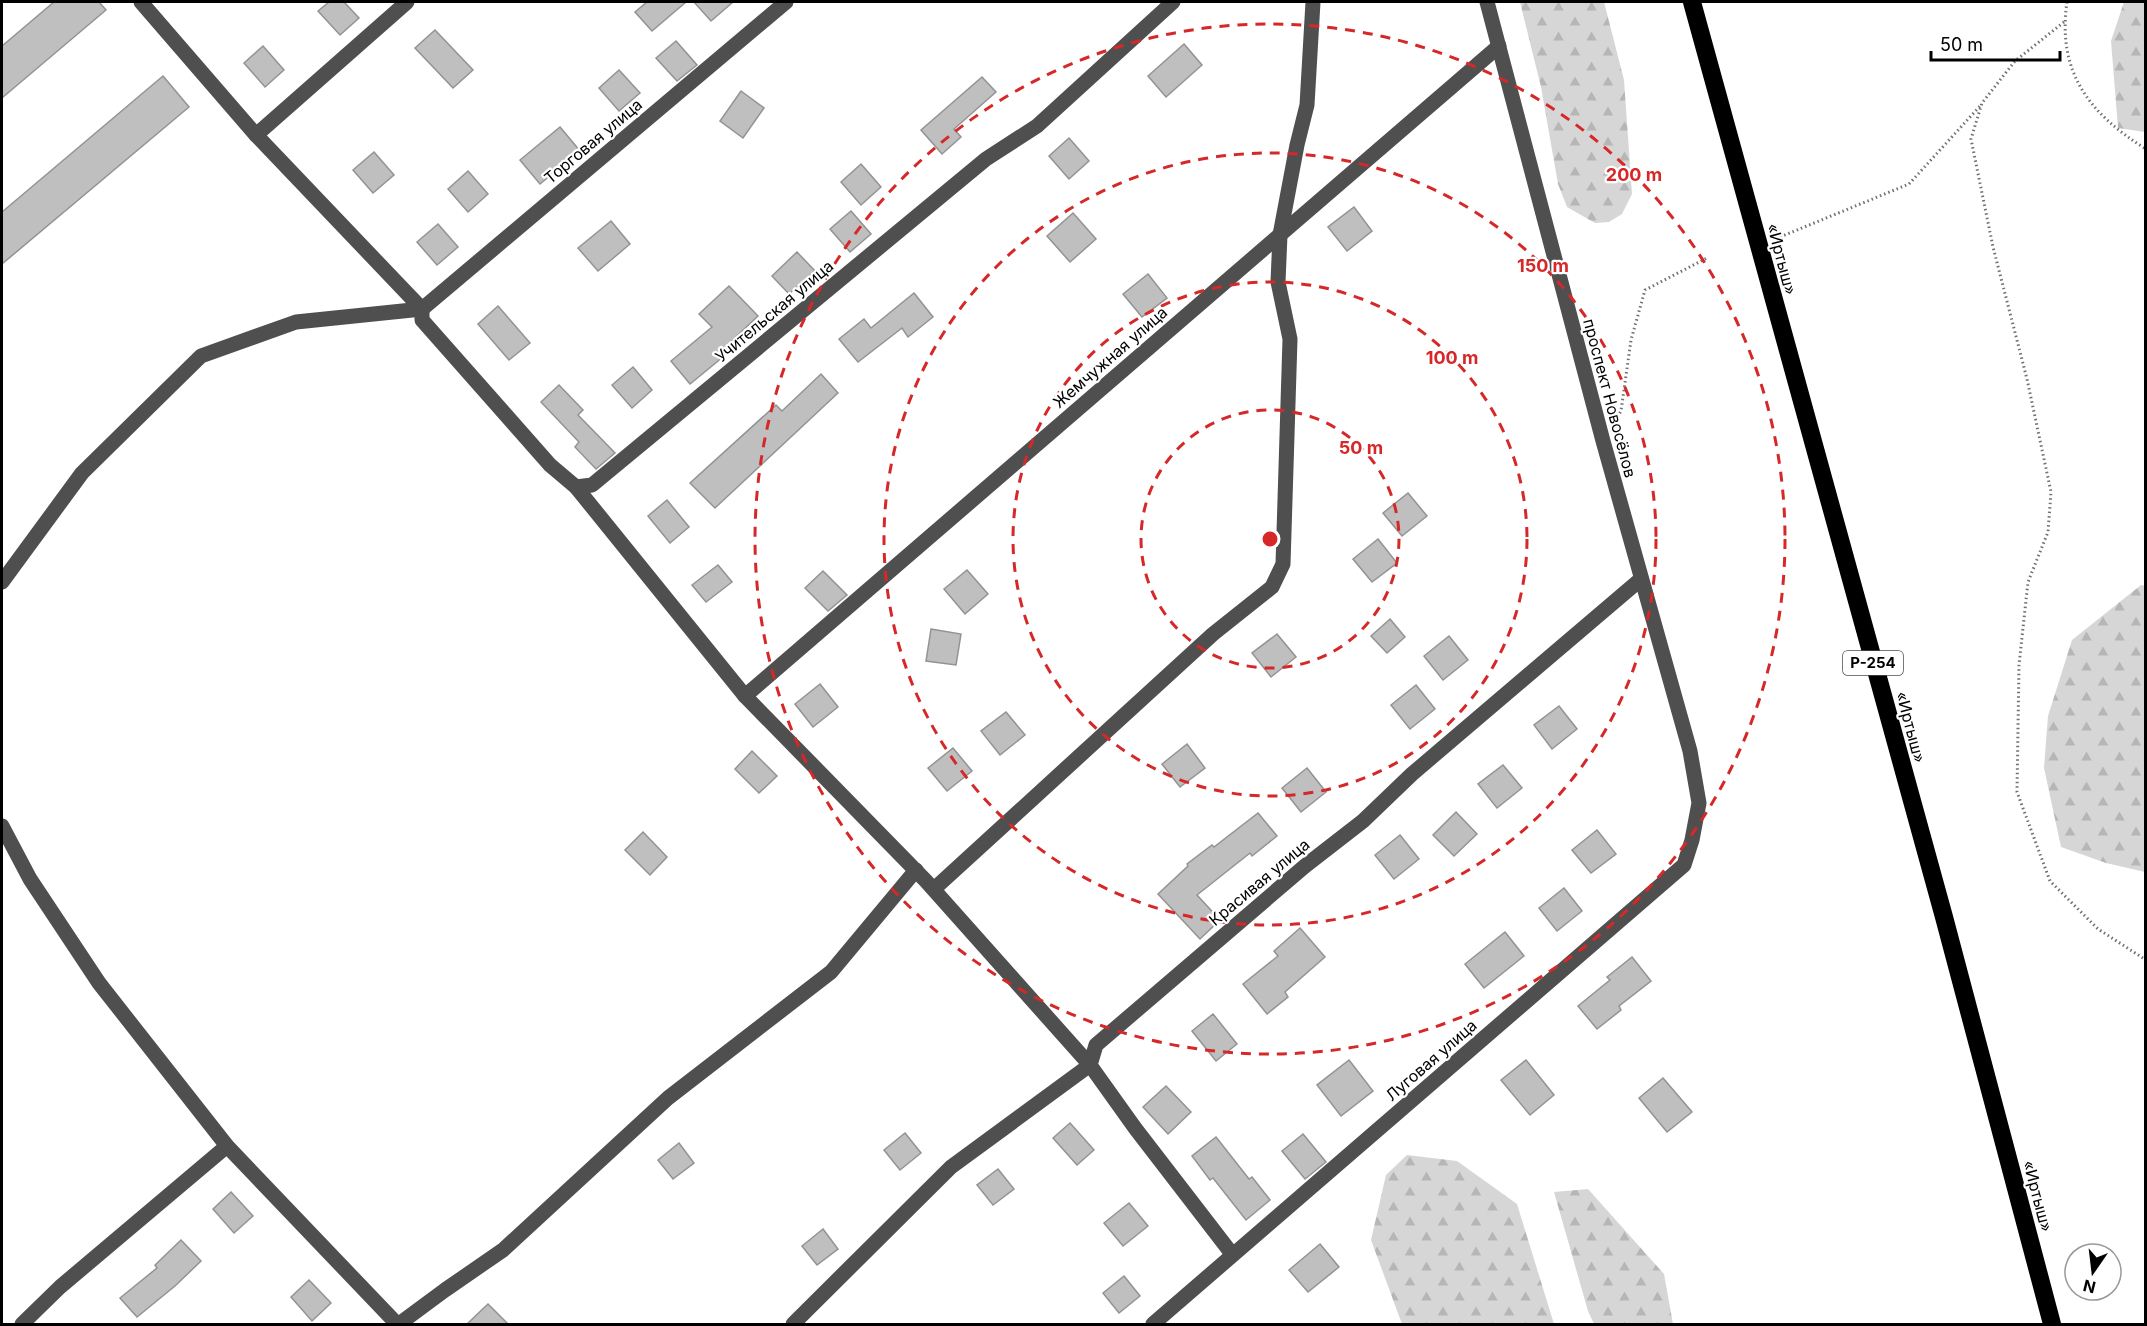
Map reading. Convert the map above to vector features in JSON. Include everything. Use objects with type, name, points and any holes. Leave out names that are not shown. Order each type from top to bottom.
[{"type":"highway","name":"«Иртыш»","points":[[1692,2],[1944,917],[2052,1324]]},
{"type":"street","points":[[141,2],[256,135],[422,309],[422,320],[550,465],[576,487],[745,696],[934,890],[1090,1065],[1135,1128],[1232,1254]]},
{"type":"street","points":[[256,135],[407,2]]},
{"type":"street","name":"Торговая улица","points":[[422,309],[786,2]]},
{"type":"street","name":"Учительская улица","points":[[576,487],[592,484],[986,159],[1037,126],[1173,2]]},
{"type":"street","points":[[934,890],[1213,634],[1272,587],[1283,564],[1290,339],[1278,282],[1280,235],[1306,105],[1313,2]]},
{"type":"street","name":"проспект Новосёлов","points":[[1487,2],[1602,441],[1690,751],[1700,803]]},
{"type":"street","name":"Жемчужная улица","points":[[745,696],[1499,46]]},
{"type":"street","points":[[2,582],[82,473],[201,356],[296,322],[422,309]]},
{"type":"street","name":"Красивая улица","points":[[1090,1065],[1096,1045],[1305,866],[1363,821],[1412,774],[1641,579]]},
{"type":"street","name":"Луговая улица","points":[[1153,1324],[1684,865],[1700,803]]},
{"type":"street","points":[[2,826],[30,879],[99,983],[227,1146],[398,1324],[503,1250],[668,1098],[831,972],[915,870]]},
{"type":"street","points":[[793,1324],[951,1167],[1090,1065]]},
{"type":"street","points":[[22,1324],[60,1287],[227,1146]]},
{"type":"path","points":[[2067,2],[2064,22],[2065,48],[2080,89],[2101,115],[2145,149]]},
{"type":"path","points":[[1780,237],[1909,184],[1982,103],[2015,61],[2064,22]]},
{"type":"path","points":[[1982,103],[1971,139],[1993,247],[2027,380],[2051,492],[2048,532],[2028,582],[2019,665],[2017,792],[2050,881],[2098,929],[2145,960]]},
{"type":"path","points":[[1602,441],[1621,411],[1631,340],[1646,290],[1707,258]]},
{"type":"green space","points":[[1520,2],[1604,2],[1624,80],[1632,194],[1622,214],[1609,222],[1595,223],[1567,207],[1558,184],[1541,87]]},
{"type":"green space","points":[[2124,2],[2145,2],[2145,132],[2118,128],[2111,41]]},
{"type":"green space","points":[[2141,585],[2146,586],[2145,872],[2106,863],[2061,847],[2044,768],[2048,716],[2072,640]]},
{"type":"green space","points":[[1407,1155],[1457,1161],[1517,1204],[1554,1324],[1402,1324],[1371,1240],[1386,1175]]},
{"type":"green space","points":[[1588,1189],[1664,1274],[1673,1324],[1594,1324],[1588,1311],[1554,1192]]},
{"type":"building","points":[[54,2],[99,2],[106,10],[2,98],[2,46]]},
{"type":"building","points":[[329,2],[344,2],[359,18],[340,35],[318,11]]},
{"type":"building","points":[[647,2],[686,2],[652,31],[635,12]]},
{"type":"building","points":[[694,2],[733,2],[711,21]]},
{"type":"building","points":[[435,30],[473,70],[453,88],[415,48]]},
{"type":"building","points":[[676,41],[697,65],[677,81],[656,58]]},
{"type":"building","points":[[1184,44],[1202,65],[1166,97],[1148,76]]},
{"type":"building","points":[[263,46],[284,70],[265,87],[244,63]]},
{"type":"building","points":[[619,70],[640,93],[619,111],[599,88]]},
{"type":"building","points":[[163,76],[189,107],[2,264],[2,212]]},
{"type":"building","points":[[982,77],[996,92],[954,129],[961,137],[942,154],[921,130]]},
{"type":"building","points":[[741,91],[764,108],[743,138],[720,121]]},
{"type":"building","points":[[560,127],[580,151],[540,184],[520,160]]},
{"type":"building","points":[[1069,138],[1089,161],[1069,179],[1049,156]]},
{"type":"building","points":[[374,152],[394,175],[373,193],[353,170]]},
{"type":"building","points":[[861,164],[881,187],[861,205],[841,182]]},
{"type":"building","points":[[468,171],[488,194],[468,212],[448,189]]},
{"type":"building","points":[[1354,207],[1372,231],[1347,251],[1328,227]]},
{"type":"building","points":[[851,211],[871,234],[850,252],[830,229]]},
{"type":"building","points":[[1073,213],[1096,239],[1070,262],[1047,236]]},
{"type":"building","points":[[611,221],[630,244],[598,271],[578,248]]},
{"type":"building","points":[[438,224],[458,247],[437,265],[417,242]]},
{"type":"building","points":[[797,252],[815,271],[789,294],[772,276]]},
{"type":"building","points":[[1148,274],[1167,298],[1142,317],[1123,294]]},
{"type":"building","points":[[729,286],[758,316],[719,353],[723,357],[690,384],[671,361],[712,327],[699,314]]},
{"type":"building","points":[[914,293],[933,317],[908,337],[902,328],[858,362],[839,339],[864,319],[871,328]]},
{"type":"building","points":[[498,306],[530,343],[509,360],[478,324]]},
{"type":"building","points":[[633,367],[652,390],[632,408],[612,385]]},
{"type":"building","points":[[821,374],[838,393],[715,508],[690,483],[776,405],[782,411]]},
{"type":"building","points":[[559,385],[583,410],[578,415],[615,453],[596,469],[575,447],[579,442],[541,402]]},
{"type":"building","points":[[1408,493],[1427,516],[1402,536],[1383,513]]},
{"type":"building","points":[[667,500],[689,527],[670,543],[648,516]]},
{"type":"building","points":[[1378,539],[1397,563],[1372,582],[1353,559]]},
{"type":"building","points":[[718,565],[732,582],[706,602],[692,585]]},
{"type":"building","points":[[967,570],[988,594],[965,614],[944,589]]},
{"type":"building","points":[[823,571],[847,595],[828,611],[805,588]]},
{"type":"building","points":[[1390,619],[1405,637],[1387,653],[1371,636]]},
{"type":"building","points":[[931,629],[961,634],[956,665],[926,661]]},
{"type":"building","points":[[1277,634],[1296,657],[1271,677],[1252,653]]},
{"type":"building","points":[[1449,636],[1468,660],[1443,680],[1424,656]]},
{"type":"building","points":[[820,684],[838,707],[813,727],[795,704]]},
{"type":"building","points":[[1416,685],[1435,709],[1410,729],[1391,705]]},
{"type":"building","points":[[1559,706],[1577,729],[1552,749],[1534,725]]},
{"type":"building","points":[[1006,712],[1025,735],[1000,755],[981,731]]},
{"type":"building","points":[[1187,744],[1205,768],[1180,787],[1162,764]]},
{"type":"building","points":[[953,748],[972,771],[947,791],[928,768]]},
{"type":"building","points":[[752,751],[777,776],[759,793],[735,769]]},
{"type":"building","points":[[1503,765],[1522,788],[1497,808],[1478,784]]},
{"type":"building","points":[[1307,768],[1326,792],[1301,812],[1282,788]]},
{"type":"building","points":[[1456,812],[1477,834],[1454,856],[1433,835]]},
{"type":"building","points":[[1258,813],[1277,836],[1252,856],[1250,853],[1197,895],[1220,920],[1200,939],[1158,894],[1188,866],[1187,864],[1212,845],[1214,847]]},
{"type":"building","points":[[1597,830],[1616,854],[1591,873],[1572,850]]},
{"type":"building","points":[[643,832],[667,857],[650,875],[625,850]]},
{"type":"building","points":[[1400,835],[1419,859],[1394,879],[1375,855]]},
{"type":"building","points":[[1564,888],[1582,911],[1557,931],[1539,908]]},
{"type":"building","points":[[1300,928],[1325,957],[1285,992],[1288,997],[1267,1014],[1243,984],[1278,956],[1274,951]]},
{"type":"building","points":[[1505,932],[1524,956],[1484,988],[1465,964]]},
{"type":"building","points":[[1632,957],[1651,981],[1619,1006],[1621,1010],[1597,1029],[1578,1006],[1610,980],[1607,977]]},
{"type":"building","points":[[1213,1014],[1237,1044],[1216,1061],[1192,1031]]},
{"type":"building","points":[[1349,1060],[1373,1091],[1341,1116],[1317,1085]]},
{"type":"building","points":[[1526,1060],[1554,1095],[1530,1115],[1501,1080]]},
{"type":"building","points":[[1663,1078],[1692,1112],[1667,1132],[1639,1098]]},
{"type":"building","points":[[1166,1086],[1191,1112],[1168,1134],[1143,1107]]},
{"type":"building","points":[[1070,1123],[1094,1150],[1077,1165],[1053,1138]]},
{"type":"building","points":[[905,1133],[921,1153],[900,1170],[884,1150]]},
{"type":"building","points":[[1303,1134],[1326,1162],[1305,1179],[1282,1151]]},
{"type":"building","points":[[1216,1137],[1249,1179],[1252,1177],[1270,1200],[1246,1220],[1213,1178],[1210,1180],[1192,1156]]},
{"type":"building","points":[[679,1143],[694,1163],[673,1179],[658,1160]]},
{"type":"building","points":[[998,1169],[1014,1189],[993,1205],[977,1185]]},
{"type":"building","points":[[231,1192],[253,1216],[234,1233],[213,1209]]},
{"type":"building","points":[[1129,1203],[1148,1226],[1123,1246],[1104,1223]]},
{"type":"building","points":[[823,1229],[838,1249],[817,1265],[802,1246]]},
{"type":"building","points":[[181,1240],[201,1261],[137,1317],[120,1298],[157,1268],[155,1265]]},
{"type":"building","points":[[1320,1244],[1339,1267],[1308,1292],[1289,1270]]},
{"type":"building","points":[[1124,1276],[1140,1296],[1119,1313],[1103,1293]]},
{"type":"building","points":[[309,1280],[331,1303],[312,1321],[291,1297]]},
{"type":"building","points":[[488,1304],[508,1324],[467,1324]]}]
